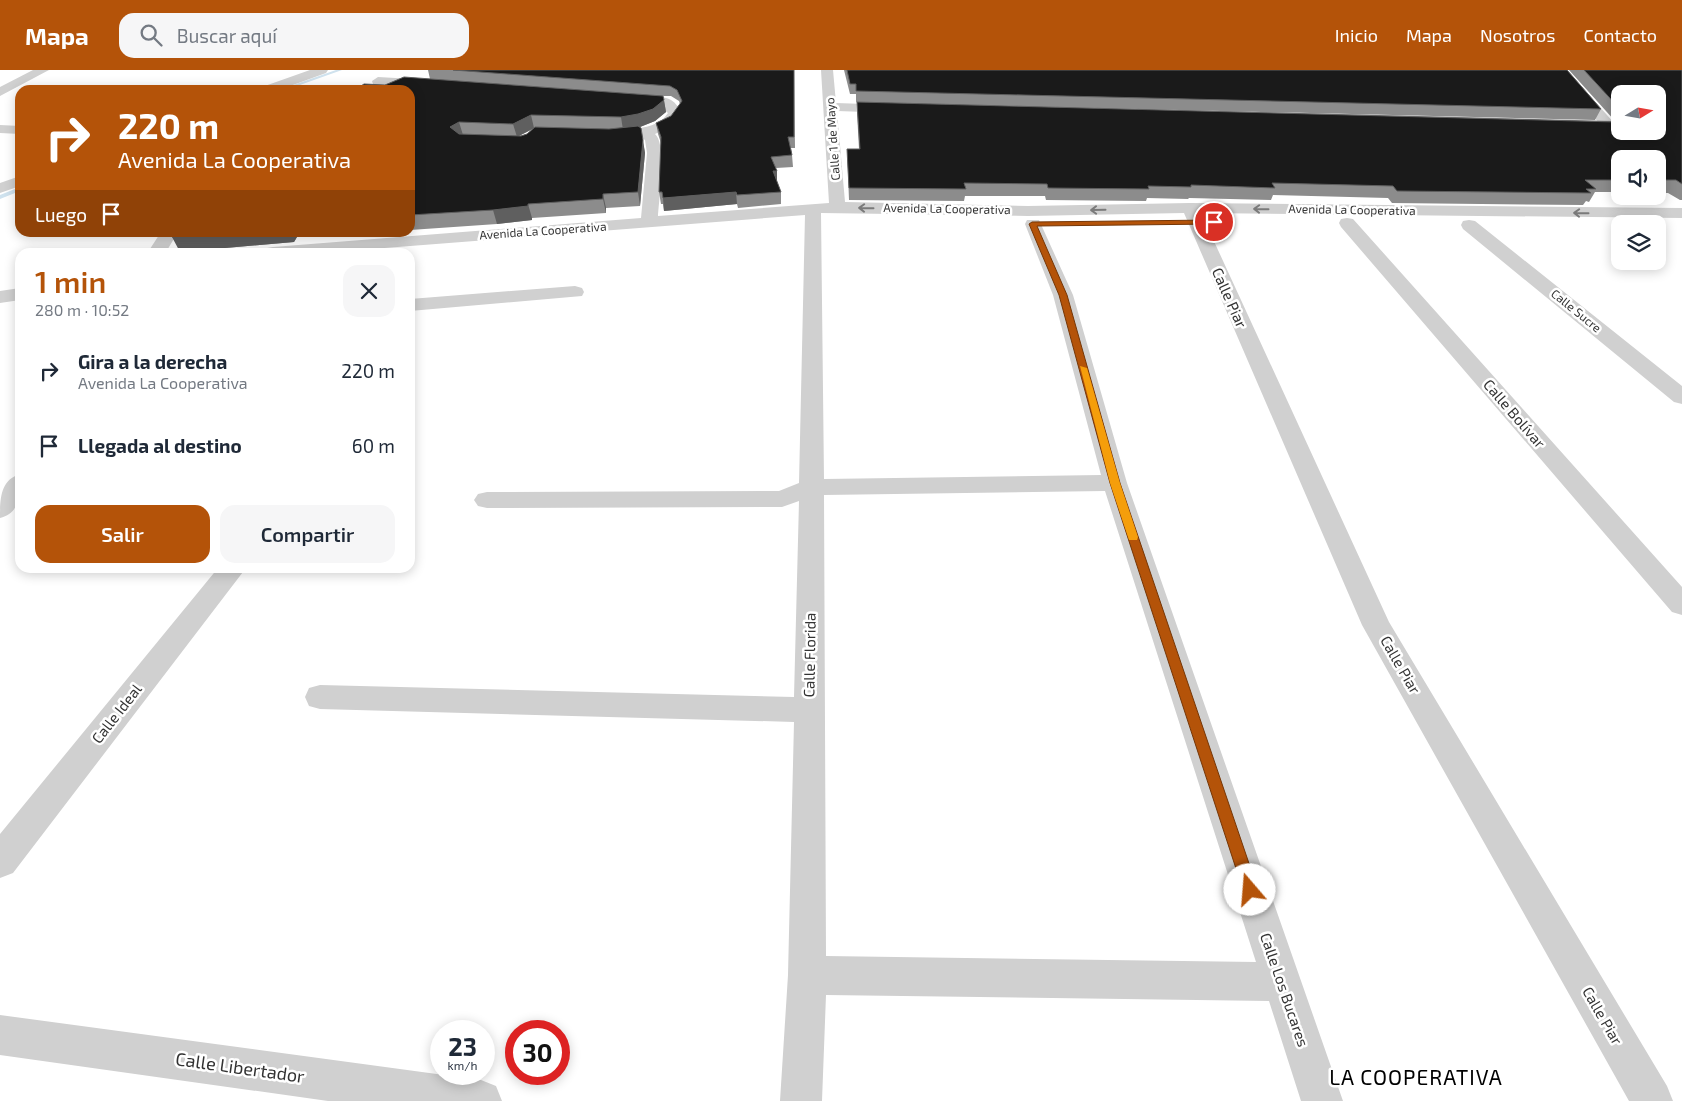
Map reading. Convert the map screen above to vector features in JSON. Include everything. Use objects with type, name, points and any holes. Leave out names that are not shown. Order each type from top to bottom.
[{"type":"street","points":[[2,89],[43,70]]},
{"type":"street","points":[[281,85],[322,70]]},
{"type":"street","points":[[366,85],[406,70]]},
{"type":"street","name":"Calle 1 de Mayo","points":[[821,212],[831,107],[827,70]]},
{"type":"street","points":[[1560,70],[1610,127],[1590,126]]},
{"type":"street","points":[[378,80],[447,85]]},
{"type":"street","points":[[588,135],[643,132],[673,119],[675,113],[672,106],[665,100],[615,97]]},
{"type":"street","points":[[831,107],[910,109]]},
{"type":"street","points":[[0,129],[15,130]]},
{"type":"street","points":[[643,132],[652,138],[654,153],[649,223]]},
{"type":"street","points":[[0,188],[15,183]]},
{"type":"street","name":"Avenida La Cooperativa","points":[[325,248],[821,212],[1028,211],[1192,215],[1669,217],[1682,225]]},
{"type":"street","name":"Avenida La Cooperativa","points":[[415,256],[821,212],[1032,224],[1192,215],[1347,224],[1611,225]]},
{"type":"street","name":"Calle Florida","points":[[801,1101],[807,975],[812,487],[821,212]]},
{"type":"street","name":"Calle Piar","points":[[1192,215],[1376,625],[1652,1101]]},
{"type":"street","name":"Calle Los Bucares","points":[[1032,224],[1063,295],[1115,483],[1322,1101]]},
{"type":"street","name":"Calle Bolívar","points":[[1347,224],[1682,606]]},
{"type":"street","name":"Calle Sucre","points":[[1469,225],[1682,397]]},
{"type":"street","points":[[160,248],[167,237]]},
{"type":"street","points":[[0,283],[15,281]]},
{"type":"street","points":[[415,305],[575,292]]},
{"type":"street","points":[[0,296],[15,294]]},
{"type":"street","points":[[487,500],[782,499],[812,487],[1115,483]]},
{"type":"street","points":[[0,510],[15,489]]},
{"type":"street","name":"Calle Ideal","points":[[0,861],[229,573]]},
{"type":"street","points":[[320,697],[809,710]]},
{"type":"street","points":[[807,975],[1281,982]]},
{"type":"street","name":"Calle Libertador","points":[[0,1035],[481,1101]]},
{"type":"building","points":[[453,70],[794,70],[794,137],[788,137],[792,155],[771,157],[777,171],[773,171],[781,192],[737,195],[736,192],[663,198],[662,192],[659,192],[661,137],[656,123],[671,116],[682,101],[677,90],[670,86]]},
{"type":"building","points":[[847,70],[1567,70],[1601,109],[856,91],[856,84],[850,84]]},
{"type":"building","points":[[1584,70],[1682,70],[1682,184],[1676,180],[1666,180],[1666,150],[1611,150],[1611,180],[1585,180],[1596,189],[1586,189],[1591,193],[1397,191],[1393,186],[1272,183],[1275,188],[1191,185],[1191,187],[1148,186],[1149,189],[1048,188],[1047,184],[964,183],[966,189],[849,188],[847,149],[860,149],[857,102],[1611,122],[1611,140],[1666,140],[1666,85],[1611,85],[1611,99]]},
{"type":"building","points":[[404,77],[663,96],[664,100],[653,109],[621,117],[531,115],[513,124],[459,122],[450,127],[459,134],[521,136],[527,134],[535,127],[609,129],[638,126],[641,128],[643,140],[638,192],[603,194],[603,199],[528,204],[528,206],[493,210],[415,215],[415,85],[385,85]]},
{"type":"waterway","points":[[296,85],[340,70]]},
{"type":"waterway","points":[[0,197],[15,191]]},
{"type":"slow traffic","points":[[1083,368],[1115,483],[1133,537]]},
{"type":"district","name":"LA COOPERATIVA","points":[[1416,1078]]},
{"type":"route","points":[[1214,222],[1032,224],[1063,295],[1115,483],[1250,890]]}]
